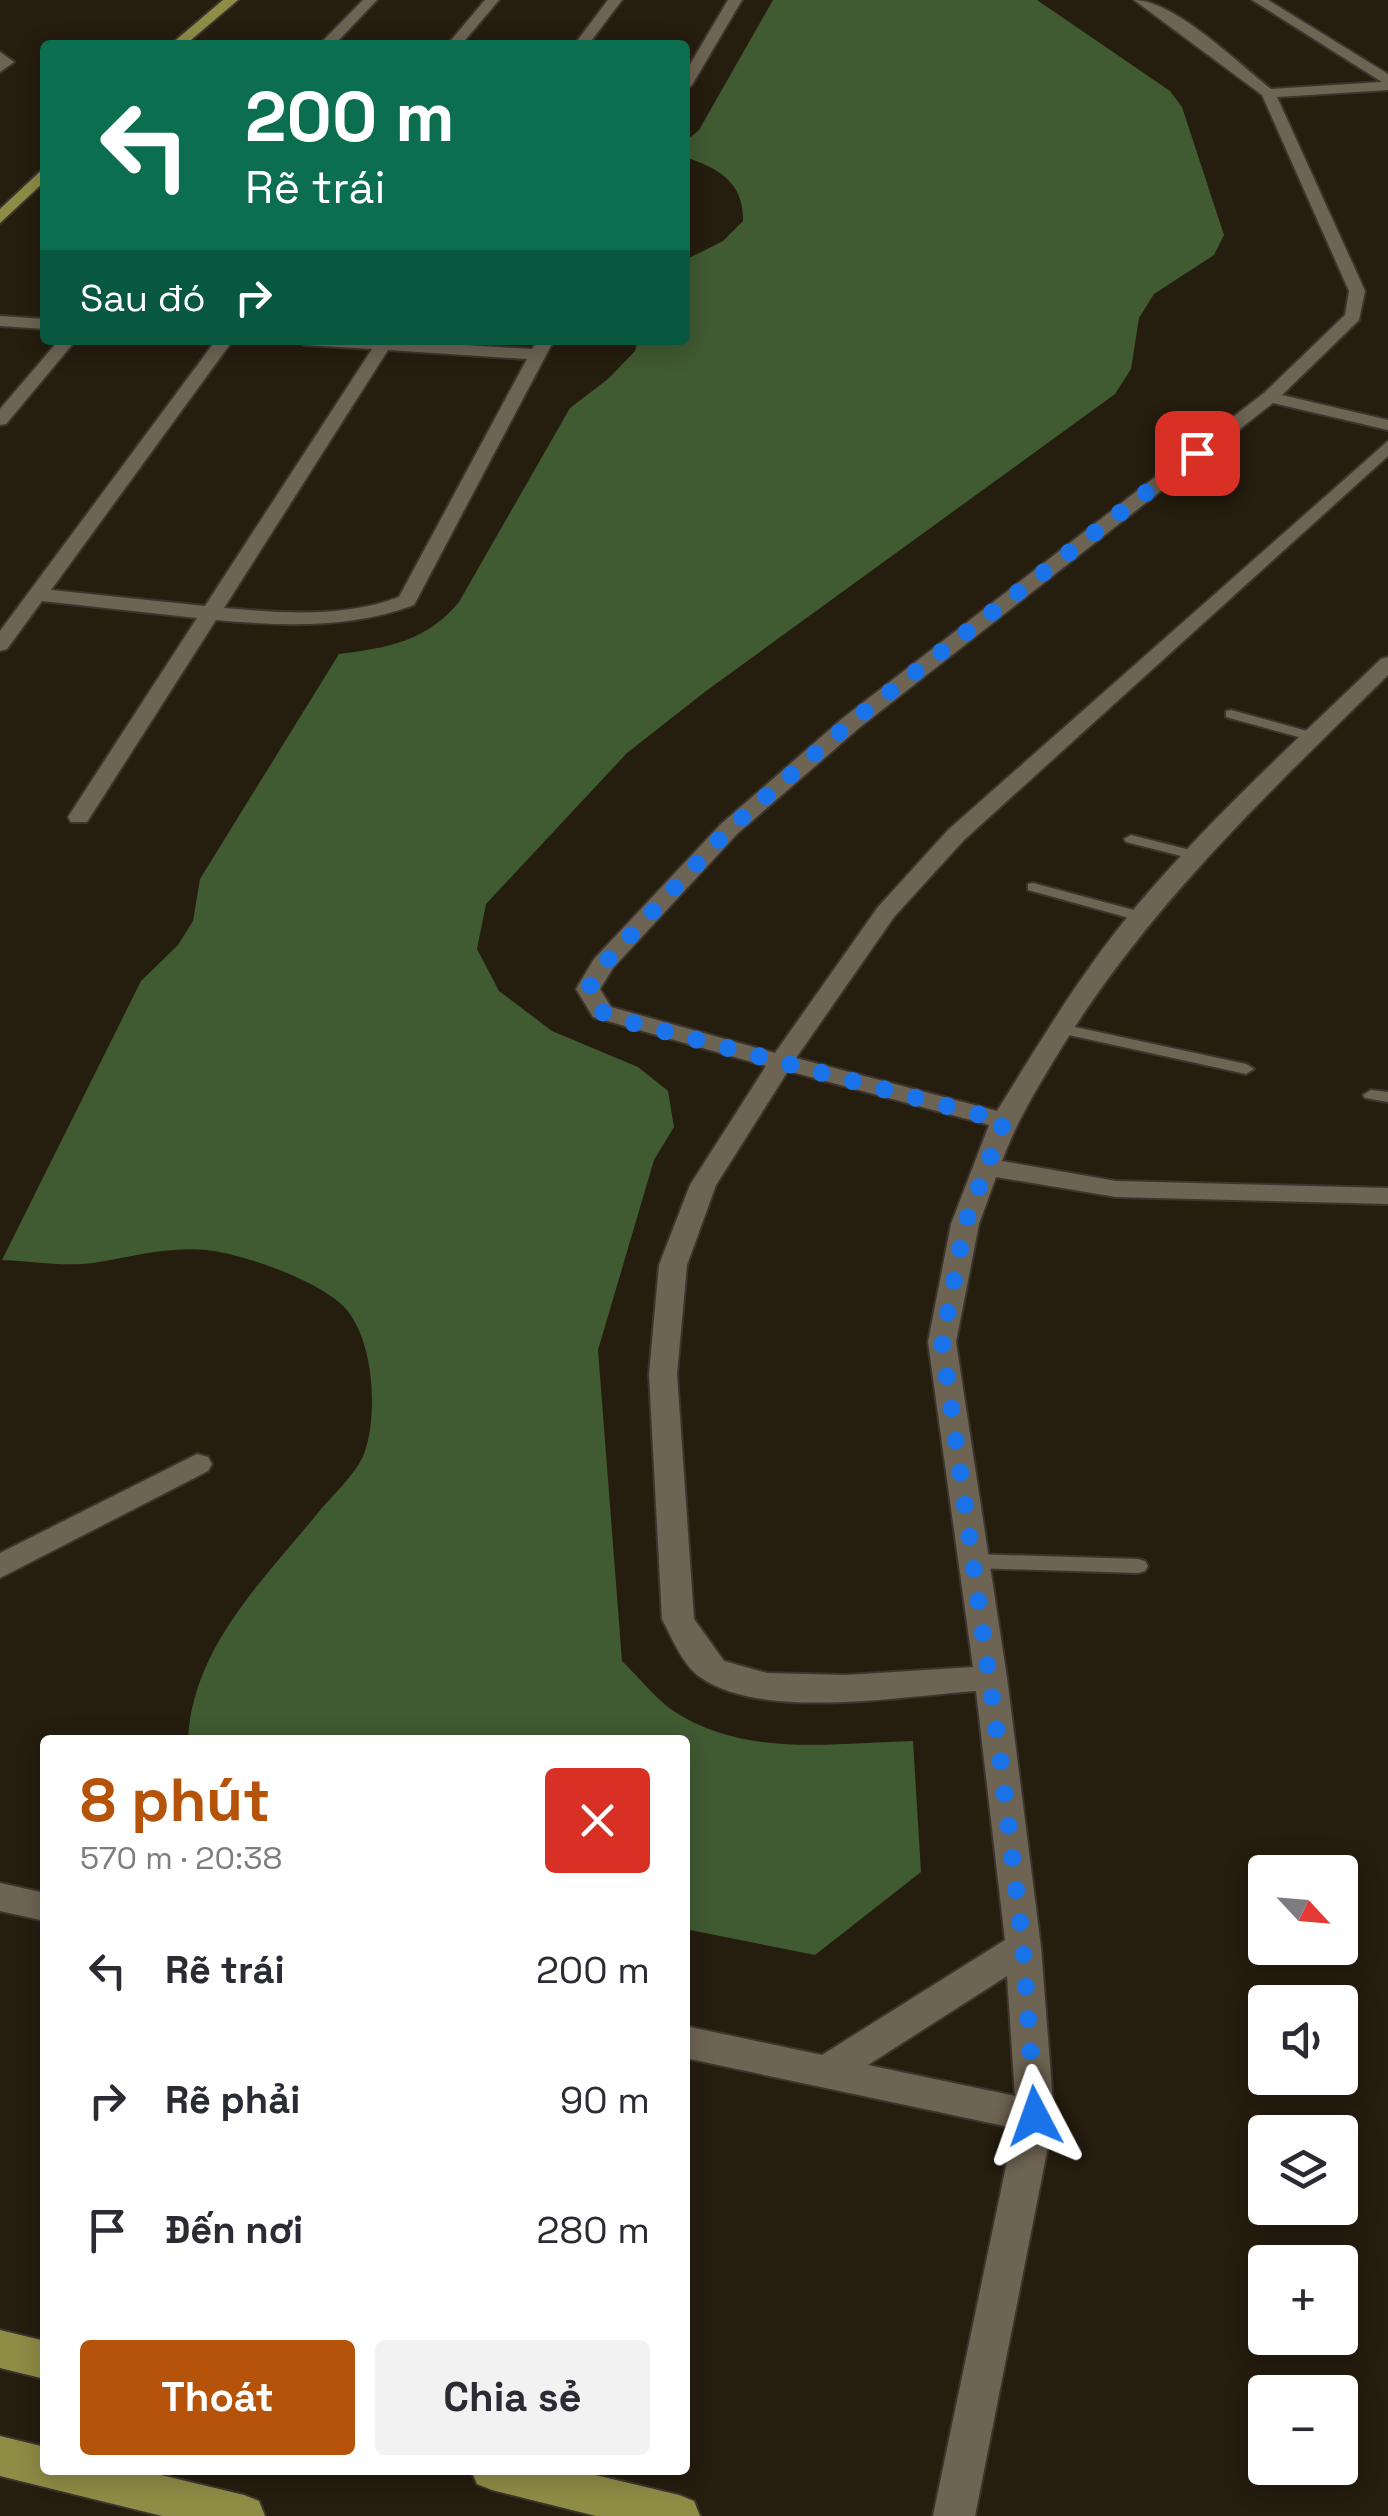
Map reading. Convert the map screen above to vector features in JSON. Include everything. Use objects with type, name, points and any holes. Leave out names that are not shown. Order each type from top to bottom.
[{"type":"highway","points":[[183,40],[231,0]]},
{"type":"highway","points":[[0,218],[38,188]]},
{"type":"highway","points":[[0,2349],[40,2359]]},
{"type":"highway","points":[[0,2456],[40,2466]]},
{"type":"highway","points":[[78,2475],[244,2516]]},
{"type":"highway","points":[[512,2475],[679,2516]]},
{"type":"street","points":[[331,40],[370,0]]},
{"type":"street","points":[[458,40],[492,0]]},
{"type":"street","points":[[586,40],[614,0]]},
{"type":"street","points":[[690,76],[735,0]]},
{"type":"street","points":[[1004,1121],[626,1021],[602,1012],[588,989],[604,964],[729,829],[796,770],[1270,398],[1353,316],[1357,291],[1268,93],[1171,18],[1141,0]]},
{"type":"street","points":[[1258,0],[1388,83]]},
{"type":"street","points":[[0,56],[7,62],[0,68]]},
{"type":"street","points":[[1268,93],[1388,83]]},
{"type":"street","points":[[0,321],[40,324]]},
{"type":"street","points":[[0,420],[64,345]]},
{"type":"street","points":[[0,645],[9,622],[38,596],[222,345]]},
{"type":"street","points":[[38,596],[211,611],[336,620],[390,612],[407,601],[542,348],[382,345],[211,611],[79,818]]},
{"type":"street","points":[[1270,398],[1387,430]]},
{"type":"street","points":[[991,1678],[796,1688],[747,1682],[714,1671],[692,1646],[678,1619],[663,1374],[673,1264],[703,1185],[781,1062],[886,912],[956,835],[1387,430]]},
{"type":"street","points":[[954,2516],[1035,2116],[1023,1947],[991,1678],[942,1342],[965,1224],[1004,1121],[1061,1029],[1140,916],[1192,856],[1388,664]]},
{"type":"street","points":[[987,1167],[1116,1189],[1388,1196]]},
{"type":"street","points":[[0,1567],[196,1464]]},
{"type":"street","points":[[0,1898],[40,1906]]},
{"type":"street","points":[[826,2072],[1023,1947]]},
{"type":"street","points":[[690,2043],[1035,2116]]},
{"type":"lane","points":[[1231,714],[1313,738]]},
{"type":"lane","points":[[1131,839],[1192,856]]},
{"type":"lane","points":[[1033,887],[1140,916]]},
{"type":"lane","points":[[1061,1029],[1246,1070]]},
{"type":"lane","points":[[972,1561],[1138,1566]]},
{"type":"shaded area","points":[[773,0],[1037,0],[1170,91],[1182,107],[1224,235],[1214,255],[1154,294],[1139,318],[1131,369],[1115,394],[706,691],[627,753],[486,904],[477,949],[499,991],[552,1031],[638,1067],[668,1091],[674,1127],[654,1160],[598,1350],[622,1661],[672,1710],[728,1735],[789,1744],[913,1741],[921,1872],[815,1955],[690,1930],[690,1735],[189,1735],[202,1676],[233,1618],[364,1454],[372,1396],[360,1333],[340,1303],[312,1285],[221,1252],[177,1250],[82,1264],[2,1260],[141,981],[178,945],[193,921],[200,879],[339,654],[405,640],[447,615],[459,602],[570,408],[608,379],[637,345],[690,345],[690,258],[723,241],[743,221],[739,196],[727,178],[690,159],[690,138],[699,130]]},
{"type":"route","points":[[1035,2116],[1023,1947],[991,1678],[954,1450],[942,1342],[965,1224],[1004,1121],[626,1021],[602,1012],[588,989],[604,964],[729,829],[850,723],[1197,453]]}]
